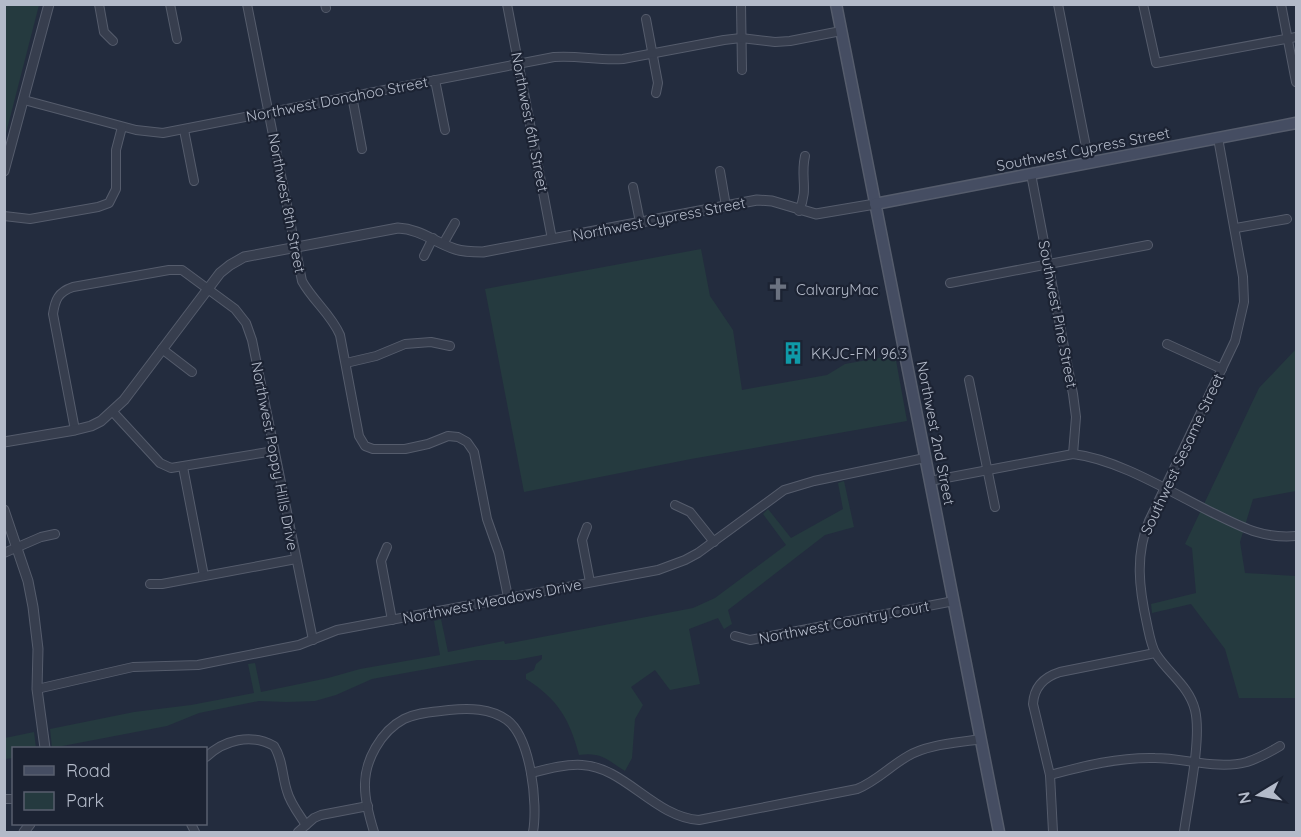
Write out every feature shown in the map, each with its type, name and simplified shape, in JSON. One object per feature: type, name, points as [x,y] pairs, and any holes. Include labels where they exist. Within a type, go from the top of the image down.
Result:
[{"type":"main road","name":"Northwest 2nd Street","points":[[836,4],[999,832]]},
{"type":"main road","name":"Southwest Cypress Street","points":[[874,204],[1296,123]]},
{"type":"street","points":[[4,171],[49,4]]},
{"type":"street","points":[[99,4],[104,32],[113,41]]},
{"type":"street","points":[[170,4],[177,39]]},
{"type":"street","name":"Northwest 8th Street","points":[[247,4],[302,281],[309,294],[334,320],[340,334],[359,436],[365,446],[373,449],[405,448],[428,444],[448,436],[458,437],[467,442],[474,452],[487,519],[499,553],[508,597]]},
{"type":"street","name":"Northwest 6th Street","points":[[507,4],[552,239]]},
{"type":"street","points":[[741,4],[742,70]]},
{"type":"street","points":[[1058,4],[1089,162]]},
{"type":"street","points":[[1143,4],[1156,63],[1292,38]]},
{"type":"street","points":[[1281,4],[1292,38],[1296,82]]},
{"type":"street","points":[[646,19],[658,83],[656,93]]},
{"type":"street","name":"Northwest Donahoo Street","points":[[24,100],[122,127],[163,133],[566,56],[607,60],[653,54],[724,40],[741,38],[775,42],[841,31]]},
{"type":"street","points":[[435,80],[445,130]]},
{"type":"street","points":[[352,96],[362,149]]},
{"type":"street","points":[[4,216],[30,219],[109,203],[116,189],[116,150],[122,127]]},
{"type":"street","points":[[184,130],[194,181]]},
{"type":"street","name":"Southwest Sesame Street","points":[[1184,832],[1197,740],[1195,710],[1182,684],[1155,653],[1144,611],[1139,582],[1139,562],[1144,533],[1222,369],[1237,334],[1244,302],[1236,228],[1218,138]]},
{"type":"street","points":[[800,211],[805,194],[802,170],[805,156]]},
{"type":"street","points":[[720,171],[726,206]]},
{"type":"street","name":"Southwest Pine Street","points":[[1031,174],[1073,394],[1076,417],[1073,454]]},
{"type":"street","points":[[633,188],[640,222]]},
{"type":"street","name":"Northwest Cypress Street","points":[[4,442],[91,426],[113,412],[208,288],[230,265],[244,257],[398,228],[411,229],[467,252],[483,252],[765,200],[810,214],[824,214],[874,204]]},
{"type":"street","points":[[1236,228],[1287,219]]},
{"type":"street","points":[[443,244],[455,223]]},
{"type":"street","points":[[424,256],[433,238]]},
{"type":"street","points":[[950,283],[1148,245]]},
{"type":"street","name":"Northwest Poppy Hills Drive","points":[[75,430],[53,314],[54,302],[60,293],[73,287],[169,270],[182,270],[235,309],[246,323],[252,340],[312,640]]},
{"type":"street","points":[[346,363],[376,356],[405,344],[431,342],[450,346]]},
{"type":"street","points":[[1167,344],[1222,369]]},
{"type":"street","points":[[162,349],[192,372]]},
{"type":"street","points":[[969,380],[995,507]]},
{"type":"street","points":[[113,412],[160,463],[171,468],[274,451]]},
{"type":"street","points":[[930,481],[1073,454],[1104,461],[1249,531],[1280,537],[1296,536]]},
{"type":"street","name":"Northwest Meadows Drive","points":[[37,689],[133,667],[198,665],[299,645],[338,630],[671,566],[714,542],[784,490],[814,481],[925,458]]},
{"type":"street","points":[[183,467],[204,576]]},
{"type":"street","points":[[675,504],[690,512],[714,542]]},
{"type":"street","points":[[4,510],[33,607],[38,649],[37,689],[45,747]]},
{"type":"street","points":[[587,527],[582,540],[590,582]]},
{"type":"street","points":[[4,553],[41,537],[55,534]]},
{"type":"street","points":[[387,547],[381,561],[392,620]]},
{"type":"street","points":[[150,584],[162,584],[296,559]]},
{"type":"street","name":"Northwest Country Court","points":[[735,636],[750,640],[954,601]]},
{"type":"street","points":[[1053,832],[1050,775],[1033,705],[1034,694],[1050,675],[1155,653]]},
{"type":"street","points":[[374,832],[365,787],[366,774],[376,747],[389,730],[404,719],[420,713],[475,708],[506,720],[518,732],[531,773],[534,814],[532,832]]},
{"type":"street","points":[[207,756],[221,746],[244,739],[265,740],[274,746],[283,768],[288,795],[306,825]]},
{"type":"street","points":[[531,773],[569,765],[595,767],[609,773],[663,808],[686,818],[699,819],[857,789],[874,781],[917,751],[981,739]]},
{"type":"street","points":[[1050,775],[1102,762],[1130,759],[1156,758],[1228,765],[1258,758],[1280,746]]},
{"type":"street","points":[[298,832],[321,815],[368,806]]},
{"type":"green space","points":[[4,5],[39,5],[5,137]]},
{"type":"green space","points":[[701,249],[710,296],[733,330],[742,390],[827,375],[845,364],[895,355],[907,421],[691,459],[524,492],[485,289]]},
{"type":"green space","points":[[1296,349],[1296,491],[1253,499],[1240,542],[1245,573],[1296,576],[1296,698],[1239,698],[1225,649],[1191,604],[1152,613],[1151,604],[1196,593],[1192,548],[1185,544],[1259,388]]},
{"type":"green space","points":[[844,481],[854,527],[825,535],[728,610],[732,624],[724,629],[718,618],[689,629],[700,684],[670,690],[655,670],[631,687],[643,705],[635,719],[632,758],[625,771],[599,756],[579,755],[561,711],[547,694],[526,679],[526,674],[534,670],[536,664],[542,659],[542,655],[516,660],[477,660],[372,679],[336,695],[315,701],[259,701],[199,713],[167,726],[52,747],[50,729],[134,712],[191,705],[254,693],[248,664],[255,663],[261,692],[360,669],[440,655],[434,621],[441,619],[448,652],[504,641],[505,644],[693,608],[715,598],[786,545],[763,514],[768,509],[791,538],[843,509],[838,483]]},
{"type":"green space","points":[[34,732],[36,747],[12,747],[12,758],[5,759],[5,738]]},
{"type":"place","name":"CalvaryMac","points":[[778,289]]},
{"type":"place","name":"KKJC-FM 96.3","points":[[793,353]]}]
